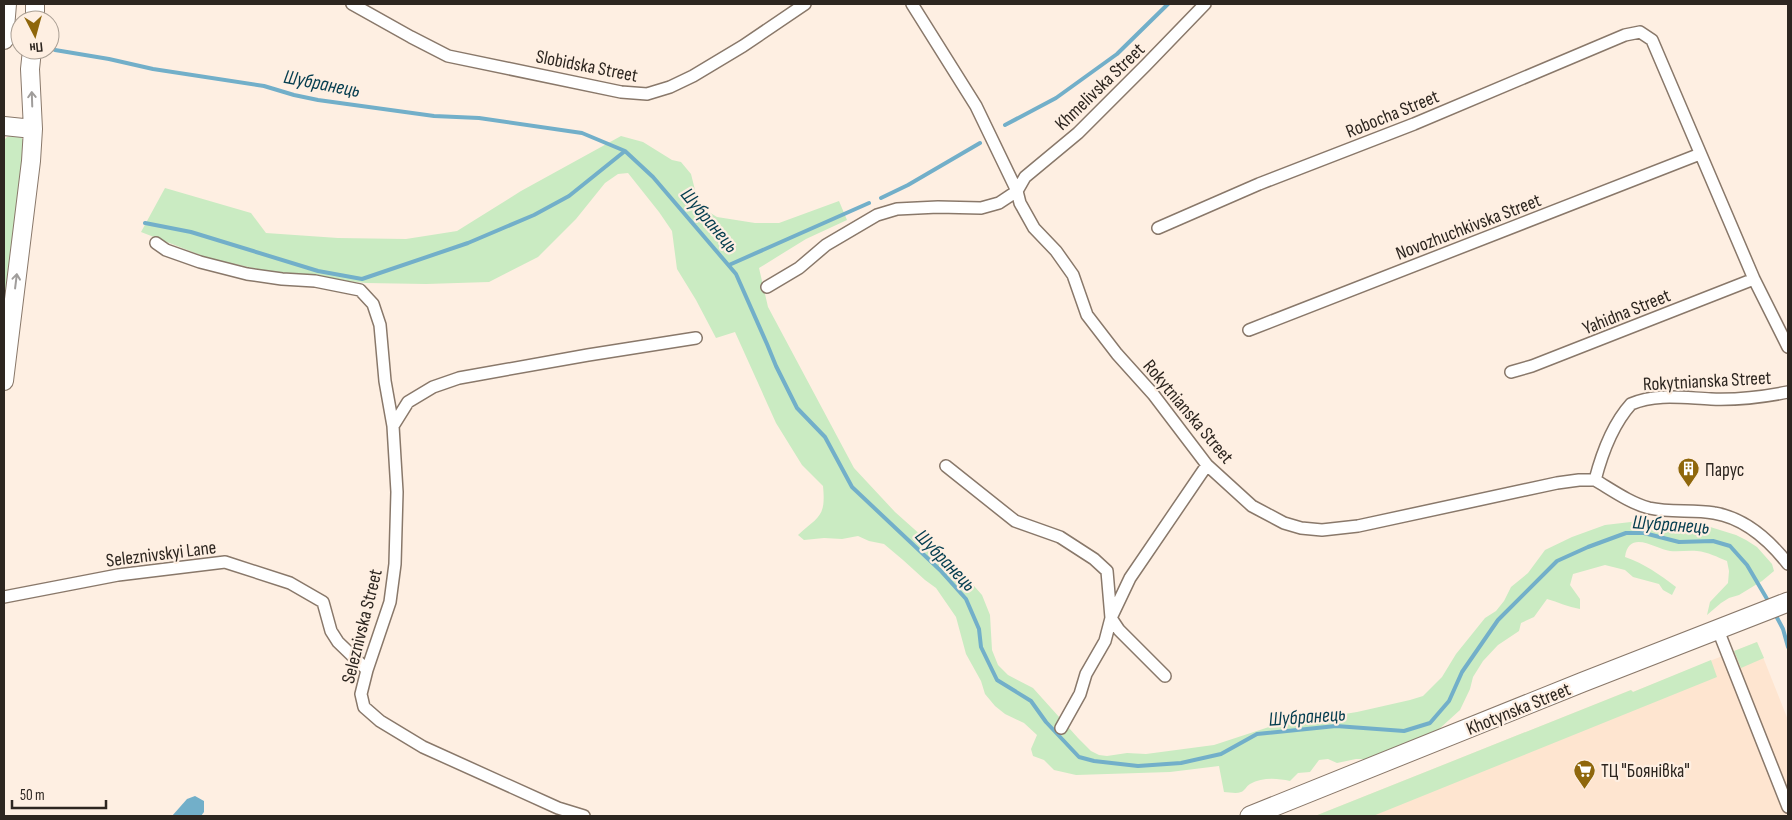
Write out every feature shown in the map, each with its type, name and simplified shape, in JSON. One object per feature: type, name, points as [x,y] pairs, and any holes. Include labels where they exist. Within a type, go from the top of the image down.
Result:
[{"type":"highway","name":"Khotynska Street","points":[[1250,816],[1788,602]]},
{"type":"main road","points":[[4,33],[6,4]]},
{"type":"main road","points":[[4,381],[33,129],[31,60]]},
{"type":"main road","points":[[4,126],[33,129]]},
{"type":"street","name":"Slobidska Street","points":[[352,4],[448,56],[622,92],[647,94],[670,87],[693,76],[743,46],[805,4]]},
{"type":"street","name":"Rokytnianska Street","points":[[912,4],[976,106],[1017,191],[1020,203],[1034,228],[1056,250],[1073,275],[1087,315],[1117,354],[1153,394],[1206,465],[1252,506],[1284,523],[1301,528],[1322,530],[1358,526],[1557,483],[1595,480],[1601,459],[1618,420],[1631,404],[1673,397],[1747,398],[1788,392]]},
{"type":"street","name":"Khmelivska Street","points":[[1017,191],[1025,177],[1078,133],[1204,4]]},
{"type":"street","name":"Robocha Street","points":[[1158,228],[1259,184],[1414,124],[1625,35],[1640,32],[1652,40],[1700,154]]},
{"type":"street","points":[[1700,154],[1754,279],[1788,347]]},
{"type":"street","name":"Novozhuchkivska Street","points":[[1249,330],[1700,154]]},
{"type":"street","points":[[767,287],[799,268],[826,245],[877,216],[897,209],[938,207],[981,208],[999,203],[1017,191]]},
{"type":"street","name":"Seleznivska Street","points":[[156,243],[166,250],[192,259],[247,274],[315,281],[360,290],[373,304],[380,325],[385,381],[393,426],[397,492],[395,564],[390,602],[361,694],[364,707],[380,721],[423,746],[558,808],[584,816]]},
{"type":"street","name":"Yahidna Street","points":[[1511,372],[1532,366],[1754,279]]},
{"type":"street","points":[[393,426],[408,402],[443,383],[460,378],[696,338]]},
{"type":"street","points":[[1060,728],[1080,694],[1086,674],[1105,641],[1111,618],[1130,578],[1206,465]]},
{"type":"street","points":[[946,466],[1015,522],[1060,537],[1107,571],[1111,618],[1119,630],[1165,676]]},
{"type":"street","points":[[1595,480],[1630,501],[1648,508],[1675,512],[1713,512],[1728,516],[1743,523],[1767,540],[1788,564]]},
{"type":"street","name":"Seleznivskyi Lane","points":[[4,597],[118,575],[225,562],[290,584],[323,602],[334,637],[367,670]]},
{"type":"street","points":[[1723,628],[1788,807]]},
{"type":"shaded area","points":[[1757,642],[1788,720],[1788,816],[1315,816],[1631,690],[1633,692]]},
{"type":"green space","points":[[14,135],[22,138],[25,146],[4,346],[4,140]]},
{"type":"green space","points":[[621,136],[643,142],[672,160],[681,162],[691,174],[699,206],[717,217],[755,223],[779,223],[839,201],[847,220],[806,239],[759,268],[768,307],[854,468],[895,512],[960,570],[982,595],[990,615],[992,650],[998,665],[1008,675],[1033,688],[1078,738],[1091,751],[1099,755],[1146,754],[1214,745],[1275,725],[1357,712],[1423,696],[1442,677],[1456,654],[1485,618],[1496,611],[1511,587],[1528,573],[1545,550],[1572,537],[1605,525],[1648,520],[1707,526],[1736,535],[1757,547],[1772,564],[1774,571],[1739,595],[1721,603],[1707,615],[1710,602],[1728,583],[1729,571],[1727,561],[1701,552],[1670,551],[1638,542],[1632,544],[1628,548],[1625,557],[1652,570],[1676,587],[1672,595],[1663,590],[1659,584],[1633,577],[1625,570],[1605,565],[1573,574],[1570,585],[1580,599],[1580,609],[1547,599],[1534,617],[1521,623],[1519,631],[1498,645],[1483,661],[1473,677],[1470,689],[1460,710],[1438,730],[1376,759],[1356,759],[1337,763],[1328,759],[1319,760],[1310,772],[1298,773],[1290,781],[1275,779],[1259,780],[1237,793],[1224,792],[1219,766],[1170,772],[1076,775],[1054,770],[1044,760],[1033,756],[1031,749],[1037,735],[1024,723],[1005,714],[985,694],[981,681],[966,654],[956,617],[936,588],[884,544],[869,541],[858,536],[842,539],[804,540],[798,535],[816,519],[822,510],[823,486],[802,465],[776,423],[735,332],[716,338],[677,269],[672,231],[628,173],[618,174],[605,183],[576,219],[538,257],[489,282],[366,283],[279,274],[208,258],[141,232],[165,188],[251,213],[266,233],[338,238],[406,239],[457,231],[521,191]]},
{"type":"green space","points":[[1757,642],[1764,658],[1741,668],[1734,651]]},
{"type":"green space","points":[[1711,660],[1717,677],[1373,816],[1315,816],[1631,690],[1633,692]]},
{"type":"water","points":[[195,796],[204,801],[204,812],[201,816],[172,816],[187,799]]},
{"type":"waterway","points":[[1005,125],[1056,98],[1117,54],[1168,4]]},
{"type":"waterway","name":"Шубранець","points":[[60,51],[153,69],[264,86],[318,100],[434,116],[479,118],[582,133],[625,151],[653,177],[736,274],[776,366],[797,408],[825,437],[852,487],[940,570],[966,599],[979,629],[981,647],[997,680],[1031,701],[1046,722],[1079,757],[1094,761],[1138,766],[1181,763],[1221,754],[1257,734],[1336,726],[1404,731],[1430,723],[1449,701],[1462,672],[1498,620],[1557,561],[1626,533],[1644,533],[1679,542],[1713,541],[1730,546],[1747,565],[1770,604]]},
{"type":"waterway","points":[[881,198],[908,185],[980,143]]},
{"type":"waterway","points":[[145,223],[191,232],[318,271],[362,279],[468,243],[534,215],[569,196],[625,151]]},
{"type":"waterway","points":[[729,265],[869,203]]},
{"type":"waterway","name":"Шубранець","points":[[1774,612],[1783,629],[1788,647]]},
{"type":"place","name":"Парус","points":[[1689,488]]},
{"type":"place","name":"ТЦ \"Боянівка\"","points":[[1585,789]]}]
